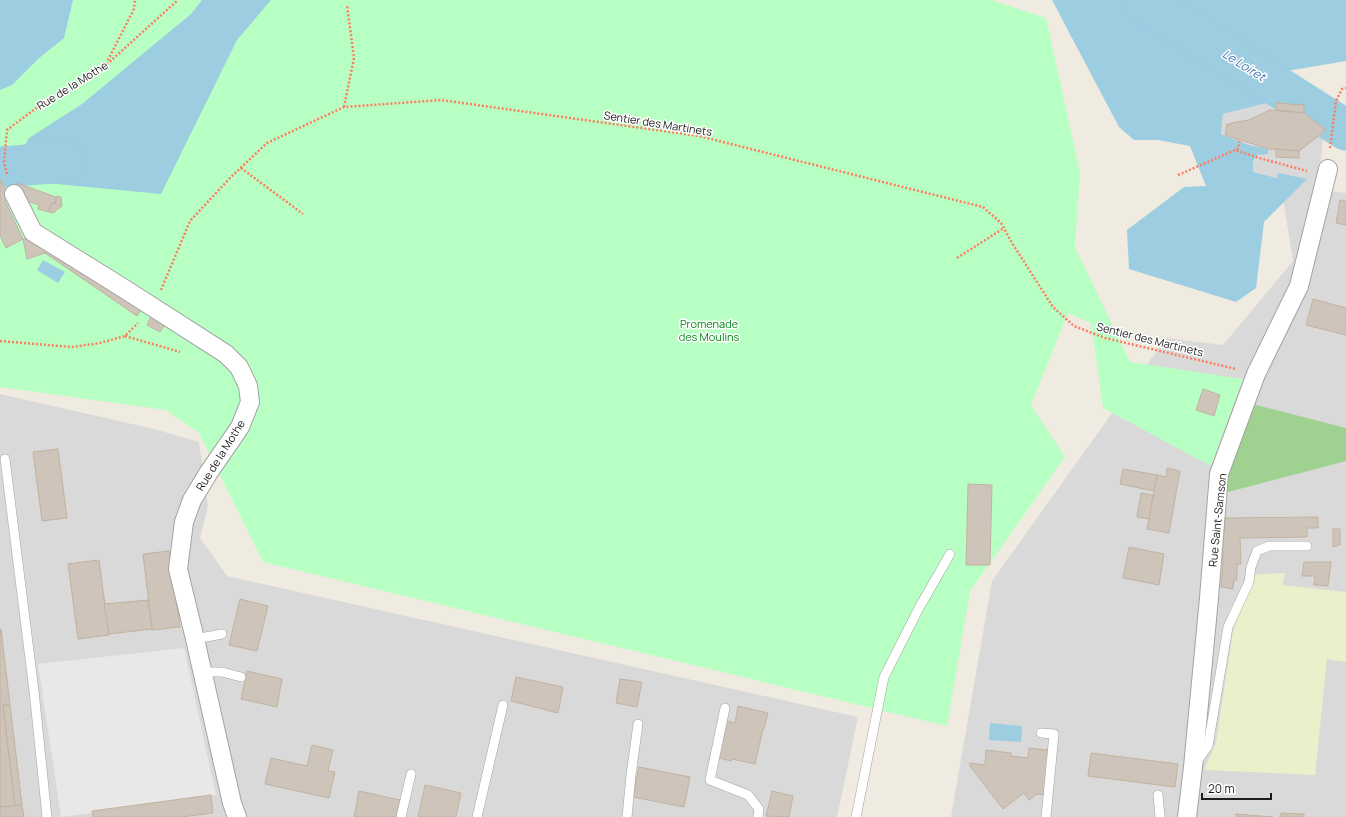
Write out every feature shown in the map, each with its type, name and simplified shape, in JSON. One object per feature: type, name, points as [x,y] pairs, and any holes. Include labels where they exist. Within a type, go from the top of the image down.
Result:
[{"type":"street","name":"Rue Saint-Samson","points":[[1187,817],[1210,598],[1219,474],[1256,374],[1299,286],[1327,172]]},
{"type":"street","name":"Rue de la Mothe","points":[[14,194],[32,232],[152,306],[226,354],[238,367],[248,386],[250,402],[240,427],[192,500],[184,522],[178,569],[203,672],[232,812]]},
{"type":"lane","points":[[5,459],[34,691],[47,817]]},
{"type":"lane","points":[[1193,768],[1208,746],[1228,627],[1248,582],[1251,567],[1257,551],[1269,546],[1307,546]]},
{"type":"lane","points":[[856,817],[884,677],[950,554]]},
{"type":"lane","points":[[195,639],[222,634]]},
{"type":"lane","points":[[203,672],[222,672],[241,677]]},
{"type":"lane","points":[[476,817],[503,705]]},
{"type":"lane","points":[[724,708],[710,780],[748,795],[759,809],[758,817]]},
{"type":"lane","points":[[627,817],[638,724]]},
{"type":"lane","points":[[1041,733],[1054,734],[1046,817]]},
{"type":"lane","points":[[401,817],[411,774]]},
{"type":"lane","points":[[1158,795],[1160,817]]},
{"type":"path","points":[[105,66],[134,9],[135,0]]},
{"type":"path","name":"Rue de la Mothe","points":[[4,162],[7,130],[39,106],[105,66],[178,0]]},
{"type":"path","points":[[344,107],[354,58],[347,5]]},
{"type":"path","points":[[1178,175],[1235,150],[1315,174],[1327,172],[1336,101],[1342,89],[1346,88]]},
{"type":"path","name":"Sentier des Martinets","points":[[152,306],[157,299],[190,221],[267,143],[344,107],[441,100],[699,136],[983,207],[1001,223],[1053,307],[1074,326],[1105,338],[1256,374]]},
{"type":"path","points":[[1237,150],[1240,141]]},
{"type":"path","points":[[241,168],[303,214]]},
{"type":"path","points":[[957,258],[1004,228]]},
{"type":"path","points":[[126,336],[139,322]]},
{"type":"path","points":[[0,341],[72,347],[100,343],[126,336],[180,352]]},
{"type":"shaded area","points":[[1298,102],[1325,120],[1318,189],[1346,193],[1346,817],[951,817],[992,581],[1166,338],[1223,345],[1293,261],[1279,173],[1278,178],[1253,172],[1253,161],[1257,155],[1268,149],[1249,145],[1221,134],[1223,114],[1267,103]]},
{"type":"shaded area","points":[[0,394],[154,429],[199,442],[208,506],[200,538],[227,576],[858,717],[837,817],[0,817]]},
{"type":"shaded area","points":[[184,648],[216,795],[61,817],[38,664]]},
{"type":"green space","name":"Promenade des Moulins","points":[[0,0],[991,0],[1046,18],[1080,173],[1075,247],[1130,362],[1243,379],[1211,466],[1103,408],[1091,323],[1068,313],[1031,405],[1065,457],[970,591],[947,726],[263,562],[199,433],[166,410],[0,387]]},
{"type":"green space","points":[[1253,404],[1346,428],[1346,461],[1224,493],[1228,467]]},
{"type":"green space","points":[[1285,573],[1282,585],[1346,592],[1346,662],[1327,659],[1315,775],[1204,770],[1216,743],[1233,631],[1250,575]]},
{"type":"water","points":[[0,0],[73,0],[64,38],[38,59],[12,85],[0,90]]},
{"type":"water","points":[[202,0],[271,0],[237,40],[161,194],[14,180],[8,161],[17,160],[29,138],[82,104],[191,14]]},
{"type":"water","points":[[1052,0],[1346,0],[1346,61],[1263,75],[1267,103],[1223,114],[1221,134],[1249,145],[1268,149],[1268,154],[1257,155],[1253,161],[1253,172],[1277,178],[1278,173],[1307,179],[1264,222],[1256,288],[1236,302],[1129,269],[1127,230],[1184,187],[1206,186],[1190,146],[1158,140],[1134,140],[1119,127]]},
{"type":"water","points":[[43,260],[65,272],[58,283],[37,270]]},
{"type":"water","points":[[990,723],[1022,726],[1021,742],[989,740]]},
{"type":"building","points":[[1276,103],[1304,105],[1304,113],[1276,110]]},
{"type":"building","points":[[1270,110],[1304,113],[1326,130],[1299,151],[1269,149],[1225,135],[1227,124],[1231,125],[1231,123],[1249,120]]},
{"type":"building","points":[[1276,149],[1299,151],[1299,158],[1276,157]]},
{"type":"building","points":[[0,179],[10,199],[5,201],[23,239],[6,248],[0,236]]},
{"type":"building","points":[[17,183],[56,197],[55,204],[52,203],[49,212],[38,209],[39,205],[22,199]]},
{"type":"building","points":[[57,196],[61,197],[62,206],[53,213],[49,212],[52,203],[55,204]]},
{"type":"building","points":[[1340,200],[1346,201],[1346,225],[1336,223]]},
{"type":"building","points":[[32,235],[49,246],[45,253],[27,259],[23,239]]},
{"type":"building","points":[[49,246],[142,309],[137,316],[45,253]]},
{"type":"building","points":[[1313,299],[1346,308],[1346,335],[1306,325]]},
{"type":"building","points":[[151,316],[165,324],[160,332],[147,325]]},
{"type":"building","points":[[1203,389],[1220,395],[1214,416],[1196,410]]},
{"type":"building","points":[[58,449],[67,518],[42,521],[33,452]]},
{"type":"building","points":[[1167,468],[1180,471],[1169,533],[1147,529],[1157,475],[1166,477]]},
{"type":"building","points":[[1123,469],[1157,475],[1154,491],[1120,484]]},
{"type":"building","points":[[968,484],[992,485],[990,565],[966,565]]},
{"type":"building","points":[[1141,493],[1153,495],[1149,519],[1137,517]]},
{"type":"building","points":[[1318,517],[1318,528],[1307,528],[1307,537],[1240,538],[1241,564],[1237,564],[1237,580],[1234,580],[1233,589],[1221,587],[1223,563],[1223,518]]},
{"type":"building","points":[[1333,529],[1340,529],[1340,545],[1333,547]]},
{"type":"building","points":[[1129,547],[1164,554],[1159,585],[1123,578]]},
{"type":"building","points":[[169,551],[180,627],[152,630],[143,554]]},
{"type":"building","points":[[99,560],[109,635],[78,639],[68,564]]},
{"type":"building","points":[[1304,562],[1331,562],[1328,586],[1314,585],[1315,576],[1302,576]]},
{"type":"building","points":[[240,599],[268,606],[257,651],[229,645]]},
{"type":"building","points":[[148,600],[152,629],[109,634],[104,604]]},
{"type":"building","points":[[0,629],[10,705],[3,705],[15,806],[0,807]]},
{"type":"building","points":[[247,671],[282,679],[277,707],[241,699]]},
{"type":"building","points":[[516,677],[563,687],[558,713],[511,701]]},
{"type":"building","points":[[620,679],[642,682],[637,707],[616,703]]},
{"type":"building","points":[[3,705],[10,705],[22,805],[15,806]]},
{"type":"building","points":[[738,706],[768,713],[755,764],[719,758],[727,721],[735,723]]},
{"type":"building","points":[[312,745],[333,750],[328,771],[335,772],[329,798],[265,784],[271,758],[307,766]]},
{"type":"building","points":[[1029,748],[1049,750],[1044,795],[1037,794],[1029,800],[1024,793],[1003,809],[970,766],[970,763],[985,765],[986,750],[1011,753],[1011,756],[1028,758]]},
{"type":"building","points":[[1091,753],[1178,764],[1175,787],[1088,776]]},
{"type":"building","points":[[639,767],[690,777],[684,807],[633,797]]},
{"type":"building","points":[[425,785],[461,793],[456,817],[418,817]]},
{"type":"building","points":[[359,791],[400,800],[397,817],[354,817]]},
{"type":"building","points":[[772,791],[793,796],[789,817],[766,816]]},
{"type":"building","points":[[211,795],[213,813],[182,817],[93,817],[92,811]]},
{"type":"building","points":[[22,805],[24,817],[0,817],[0,807]]},
{"type":"building","points":[[1281,813],[1304,814],[1304,817],[1280,817]]},
{"type":"building","points":[[1236,814],[1273,817],[1236,817]]},
{"type":"waterway","name":"Le Loiret","points":[[1141,0],[1346,130]]},
{"type":"waterway","points":[[0,167],[65,162]]}]
